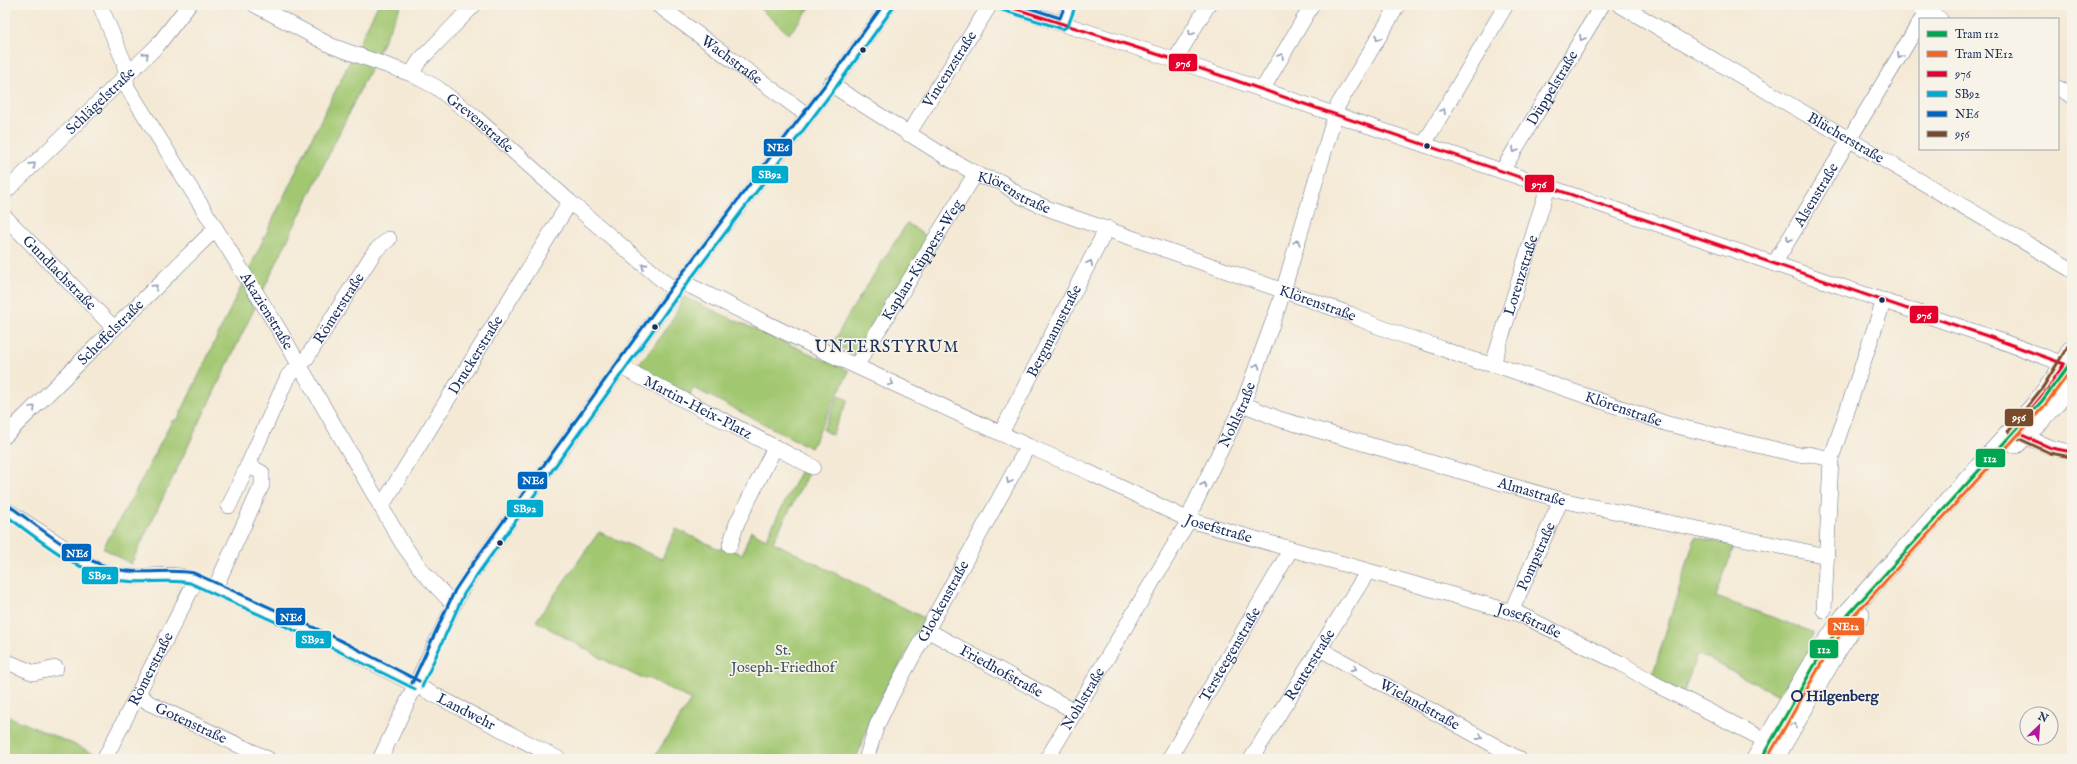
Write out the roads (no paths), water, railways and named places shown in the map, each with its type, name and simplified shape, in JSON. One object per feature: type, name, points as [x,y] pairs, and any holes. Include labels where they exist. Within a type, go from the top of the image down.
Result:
[{"type":"main road","points":[[1773,759],[1836,652],[1861,613],[2005,453],[2047,390],[2069,361]]},
{"type":"main road","points":[[1756,759],[1818,654],[1844,617],[2019,434],[2072,384]]},
{"type":"street","name":"Akazienstraße","points":[[100,5],[124,62],[127,87],[255,291],[410,555],[423,572],[454,606]]},
{"type":"street","name":"Schlägelstraße","points":[[5,192],[160,42],[190,5]]},
{"type":"street","name":"Grevenstraße","points":[[255,5],[332,46],[426,80],[461,105],[570,202],[678,286]]},
{"type":"street","points":[[411,74],[420,60],[474,5]]},
{"type":"street","name":"Wachstraße","points":[[658,5],[807,115]]},
{"type":"street","points":[[380,759],[417,685],[460,592],[473,572],[678,286],[889,5]]},
{"type":"street","name":"Vincenzstraße","points":[[908,134],[990,5]]},
{"type":"street","points":[[1004,5],[1175,60],[1774,264],[2069,361]]},
{"type":"street","points":[[1064,24],[1070,5]]},
{"type":"street","points":[[1175,60],[1208,5]]},
{"type":"street","points":[[1262,90],[1312,5]]},
{"type":"street","name":"Nohlstraße","points":[[1047,759],[1189,520],[1193,508],[1243,404],[1282,292],[1338,105],[1398,5]]},
{"type":"street","points":[[1424,144],[1506,5]]},
{"type":"street","name":"Düppelstraße","points":[[1502,171],[1602,5]]},
{"type":"street","name":"Blücherstraße","points":[[1620,5],[2072,270]]},
{"type":"street","points":[[1923,12],[1938,18]]},
{"type":"street","name":"Alsenstraße","points":[[1774,264],[1849,140],[1919,19]]},
{"type":"street","name":"Klörenstraße","points":[[830,84],[908,134],[976,173],[1001,182],[1020,196],[1035,203],[1282,292],[1350,314],[1363,321],[1473,360],[1493,364],[1672,426],[1799,455],[1809,454],[1830,459]]},
{"type":"street","points":[[2059,89],[2072,96]]},
{"type":"street","name":"Kaplan-Küppers-Weg","points":[[856,366],[976,173]]},
{"type":"street","name":"Lorenzstraße","points":[[1493,364],[1548,187]]},
{"type":"street","name":"Druckerstraße","points":[[381,507],[570,202]]},
{"type":"street","name":"Gundlachstraße","points":[[5,217],[114,328]]},
{"type":"street","name":"Bergmannstraße","points":[[1001,433],[1107,228]]},
{"type":"street","name":"Scheffelstraße","points":[[5,436],[215,229]]},
{"type":"street","name":"Römerstraße","points":[[229,506],[288,376],[306,359],[375,252],[389,239]]},
{"type":"street","name":"Josefstraße","points":[[678,286],[856,366],[1028,446],[1089,472],[1189,520],[1510,612],[1536,621],[1767,741]]},
{"type":"street","points":[[1824,610],[1830,459],[1884,300]]},
{"type":"street","name":"Martin-Heix-Platz","points":[[621,367],[813,467]]},
{"type":"street","name":"Almastraße","points":[[1243,404],[1279,419],[1561,500],[1827,556]]},
{"type":"street","points":[[2019,434],[2051,448],[2072,452]]},
{"type":"street","name":"Glockenstraße","points":[[866,759],[881,716],[1028,446]]},
{"type":"street","points":[[730,545],[737,523],[775,447]]},
{"type":"street","points":[[215,588],[262,485],[262,473],[248,465]]},
{"type":"street","name":"Pompstraße","points":[[1510,612],[1561,500]]},
{"type":"street","name":"Landwehr","points":[[5,509],[83,560],[109,573],[127,576],[178,576],[196,580],[324,638],[559,759]]},
{"type":"street","name":"Tersteegenstraße","points":[[1169,759],[1291,549]]},
{"type":"street","name":"Reuterstraße","points":[[1251,759],[1368,571]]},
{"type":"street","name":"Römerstraße","points":[[104,758],[110,750],[132,702],[139,694],[196,580]]},
{"type":"street","name":"Friedhofstraße","points":[[927,630],[1076,712]]},
{"type":"street","name":"Wielandstraße","points":[[1320,649],[1519,759]]},
{"type":"street","points":[[5,661],[34,673],[56,668]]},
{"type":"street","name":"Gotenstraße","points":[[139,694],[149,703],[268,759]]},
{"type":"street","points":[[1767,741],[1773,759]]},
{"type":"tram line","name":"112","points":[[1761,759],[1822,652],[1848,615],[2042,401],[2072,361]]},
{"type":"tram line","name":"NE12","points":[[1767,759],[1826,655],[1852,618],[2046,404],[2072,369]]},
{"type":"place","name":"Hilgenberg","points":[[1797,696]]},
{"type":"district","name":"UNTERSTYRUM","points":[[887,346]]},
{"type":"park label","name":"St. Joseph-Friedhof","points":[[783,658]]}]
